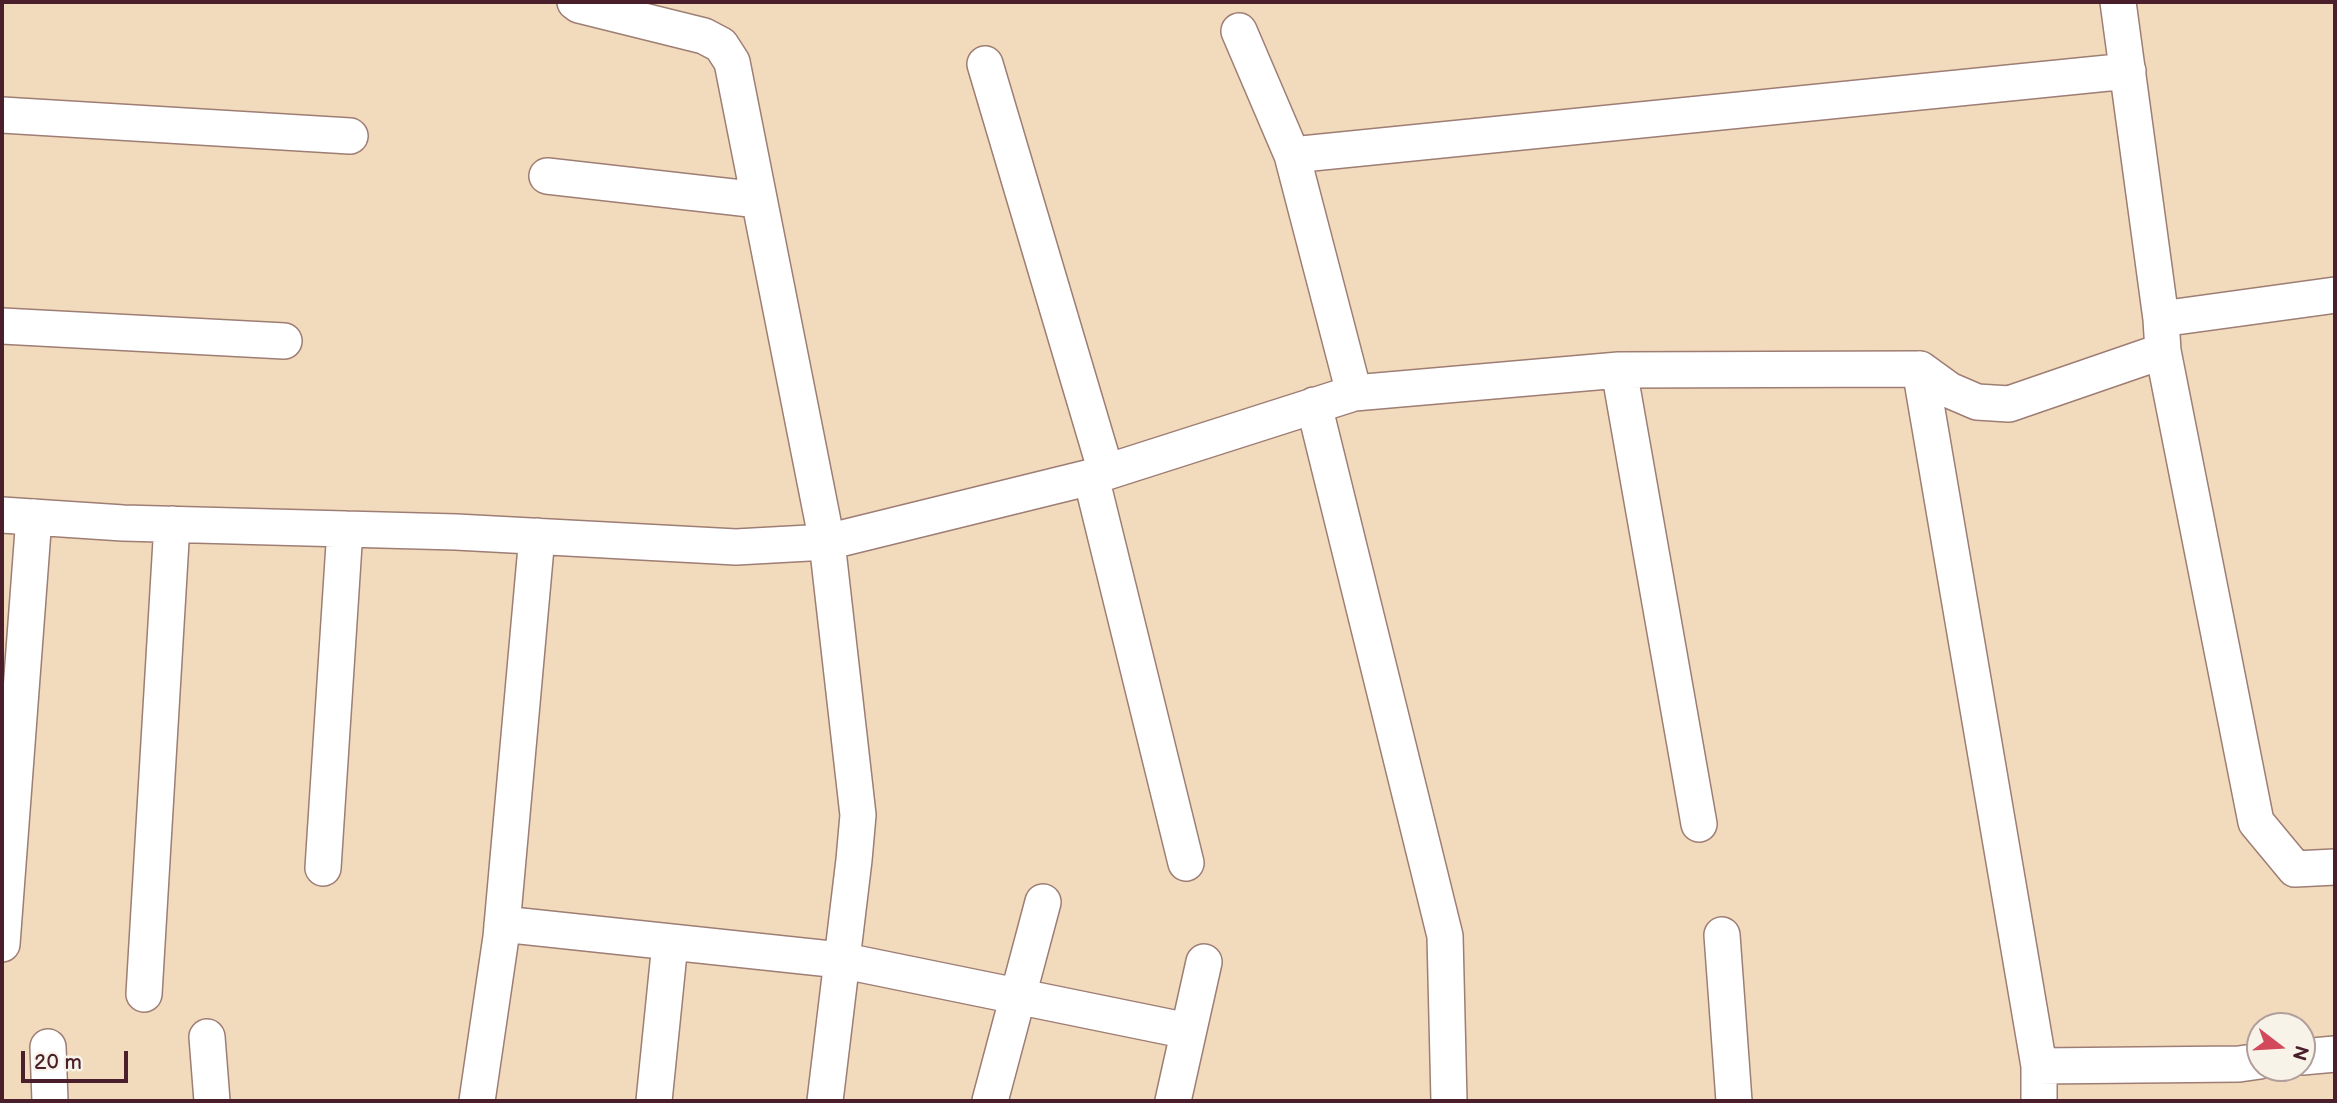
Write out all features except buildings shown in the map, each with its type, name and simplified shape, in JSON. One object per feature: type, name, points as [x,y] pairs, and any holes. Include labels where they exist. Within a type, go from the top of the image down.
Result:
[{"type":"street","points":[[575,2],[704,36],[722,45],[732,62],[827,542],[858,815],[825,1101]]},
{"type":"street","points":[[2118,2],[2162,335],[2256,822],[2295,869],[2335,867]]},
{"type":"street","points":[[1239,31],[1292,155],[1354,393]]},
{"type":"street","points":[[985,64],[1098,475],[1186,863]]},
{"type":"street","points":[[1292,155],[2128,71]]},
{"type":"street","points":[[2,115],[350,136]]},
{"type":"street","points":[[547,176],[759,200]]},
{"type":"street","points":[[2,944],[18,516],[537,536],[736,547],[827,542],[1098,475],[1354,393],[1619,370],[1920,369],[1949,390],[1977,402],[2009,404],[2162,335],[2335,295]]},
{"type":"street","points":[[2,326],[284,341]]},
{"type":"street","points":[[1920,369],[2039,1066],[2039,1101]]},
{"type":"street","points":[[1619,370],[1699,824]]},
{"type":"street","points":[[1314,405],[1445,936],[1449,1101]]},
{"type":"street","points":[[144,994],[172,524]]},
{"type":"street","points":[[323,868],[345,529]]},
{"type":"street","points":[[477,1101],[502,924],[537,536]]},
{"type":"street","points":[[990,1101],[1043,902]]},
{"type":"street","points":[[502,924],[841,960],[1188,1031]]},
{"type":"street","points":[[1722,935],[1734,1101]]},
{"type":"street","points":[[654,1101],[670,943]]},
{"type":"street","points":[[1173,1101],[1204,962]]},
{"type":"street","points":[[207,1037],[212,1101]]},
{"type":"street","points":[[48,1046],[50,1101]]},
{"type":"street","points":[[2316,1056],[2335,1054]]},
{"type":"street","points":[[2039,1066],[2246,1063]]}]
